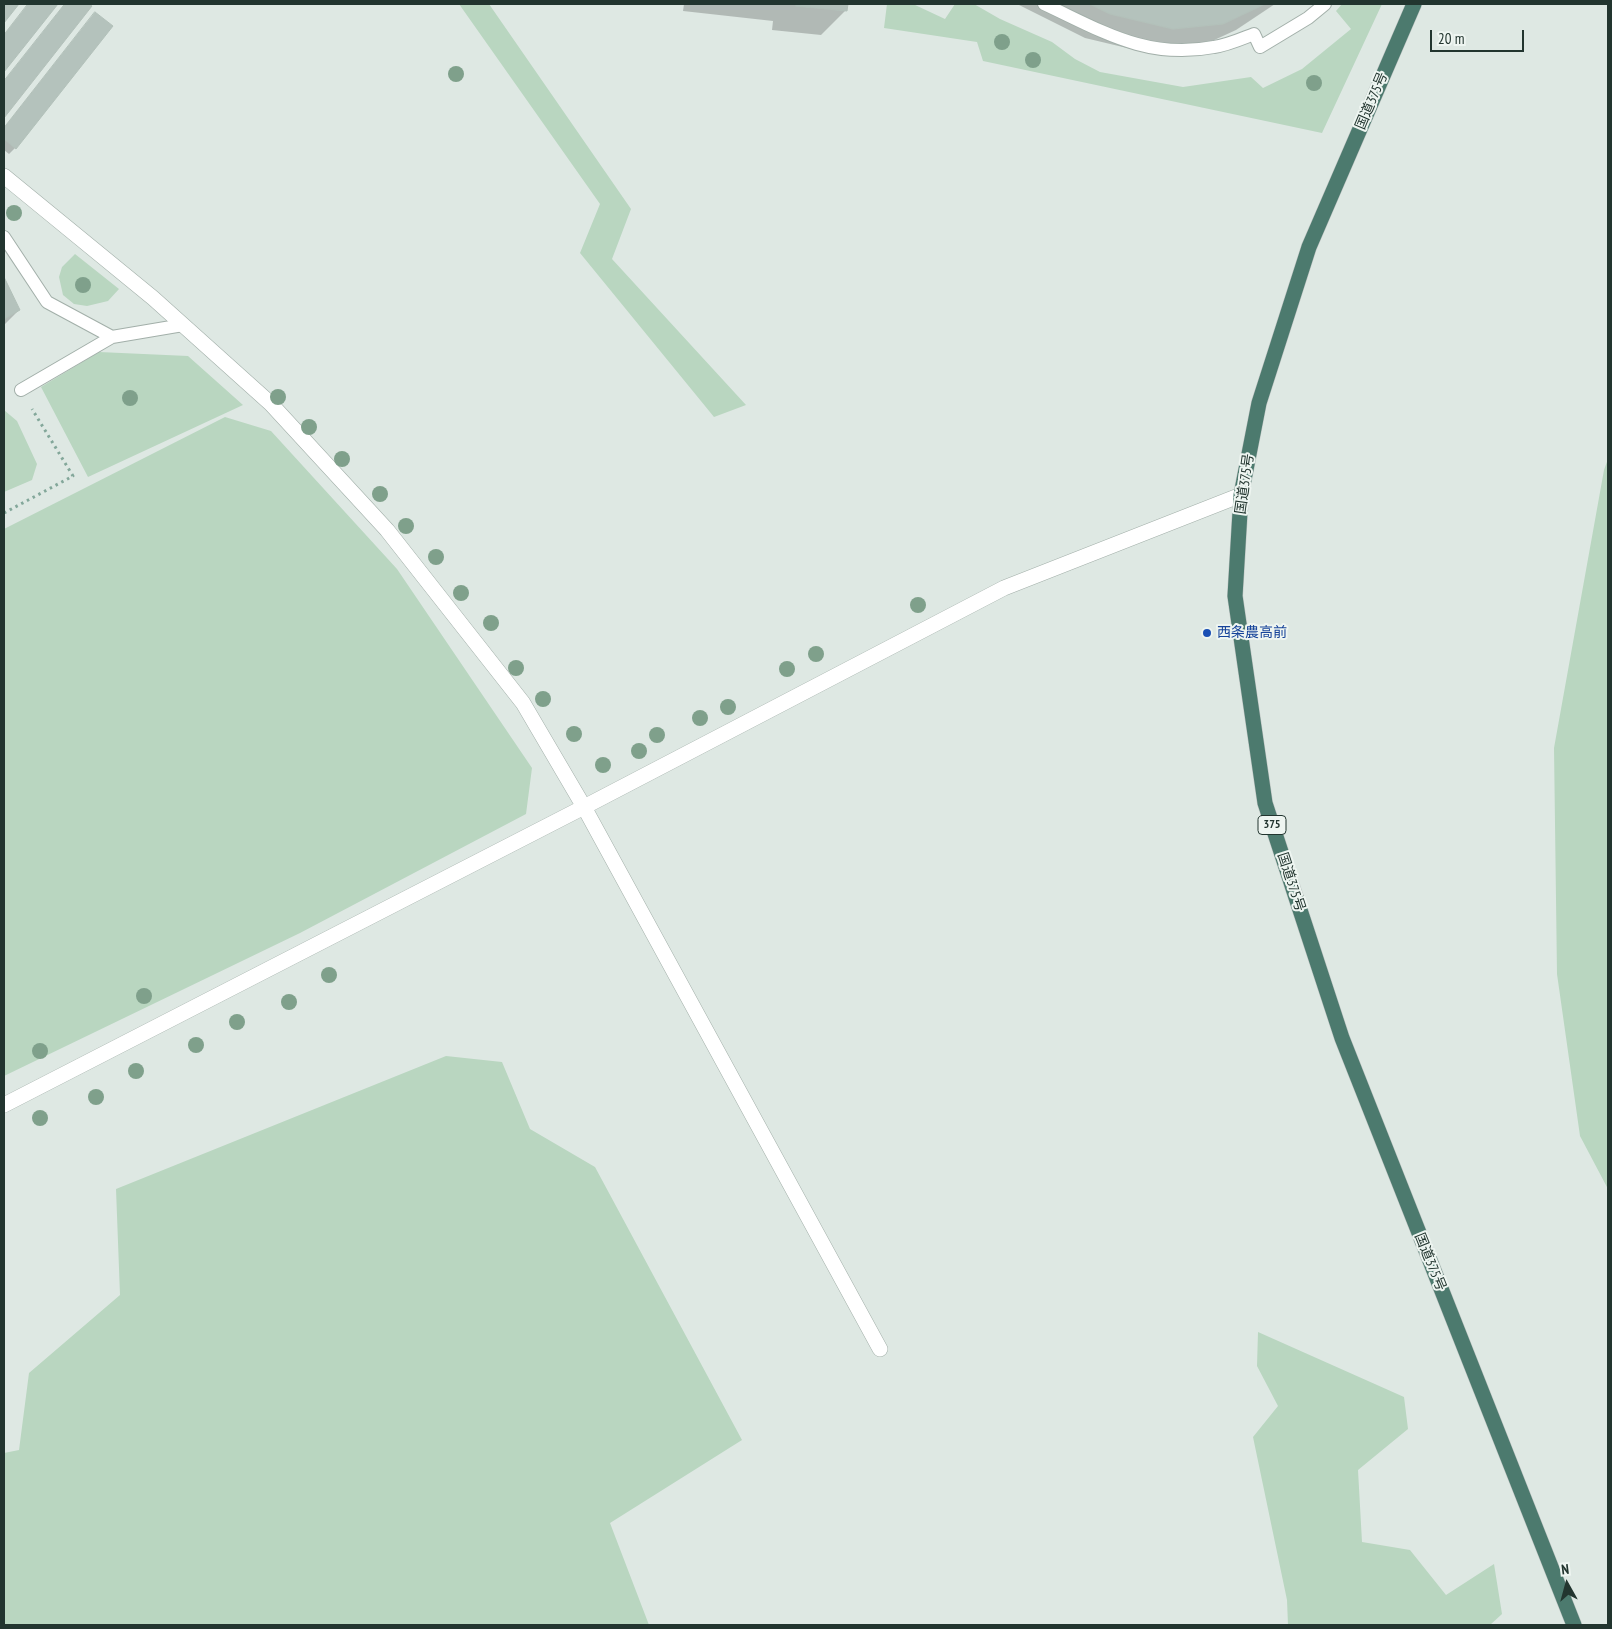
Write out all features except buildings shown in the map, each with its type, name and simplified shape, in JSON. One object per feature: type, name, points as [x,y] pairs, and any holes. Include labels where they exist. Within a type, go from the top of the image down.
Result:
[{"type":"highway","name":"国道375号","points":[[1414,4],[1309,247],[1259,403],[1241,495],[1235,596],[1265,803],[1342,1038],[1574,1625]]},
{"type":"street","points":[[4,176],[153,298],[271,404],[387,530],[523,704],[584,807],[880,1349]]},
{"type":"street","points":[[4,1105],[584,807],[1004,588],[1241,495]]},
{"type":"lane","points":[[1044,4],[1120,40],[1152,49],[1184,51],[1215,47],[1254,34],[1260,47],[1308,18],[1325,4]]},
{"type":"lane","points":[[4,237],[47,302],[112,337]]},
{"type":"lane","points":[[21,390],[112,337],[183,325]]},
{"type":"path","points":[[4,512],[73,476],[21,390]]},
{"type":"green space","points":[[459,4],[489,4],[631,209],[612,259],[746,405],[714,417],[580,253],[600,204]]},
{"type":"green space","points":[[887,4],[913,4],[945,19],[955,4],[974,4],[1000,19],[1052,42],[1075,59],[1100,72],[1183,87],[1251,77],[1263,88],[1302,69],[1351,29],[1336,11],[1342,4],[1382,4],[1322,133],[983,61],[977,42],[884,28]]},
{"type":"green space","points":[[75,254],[119,289],[108,301],[87,306],[74,304],[63,295],[59,277],[62,267]]},
{"type":"green space","points":[[99,352],[188,356],[243,405],[88,477],[41,387]]},
{"type":"green space","points":[[4,410],[17,421],[37,464],[32,480],[4,492]]},
{"type":"green space","points":[[225,417],[271,431],[397,569],[532,768],[526,814],[300,933],[4,1076],[4,529]]},
{"type":"green space","points":[[1608,459],[1608,1189],[1580,1136],[1557,974],[1554,748],[1604,470]]},
{"type":"green space","points":[[446,1056],[502,1062],[530,1129],[595,1167],[742,1440],[610,1523],[649,1625],[4,1625],[4,1453],[19,1450],[29,1373],[120,1295],[116,1189]]},
{"type":"green space","points":[[1258,1332],[1404,1397],[1408,1429],[1358,1470],[1362,1542],[1410,1550],[1446,1595],[1494,1564],[1502,1614],[1490,1625],[1288,1625],[1287,1600],[1253,1437],[1278,1406],[1257,1366]]},
{"type":"place","name":"西条農高前","points":[[1207,633]]}]
